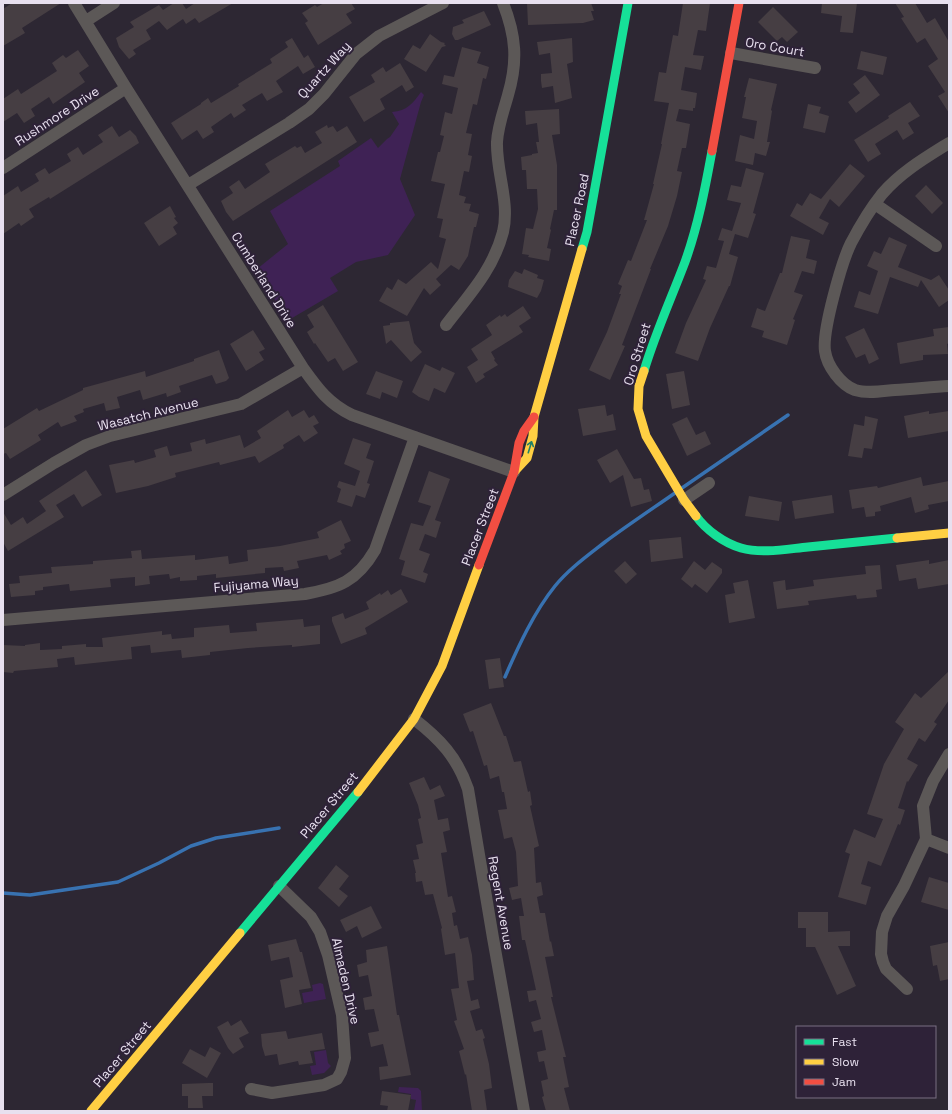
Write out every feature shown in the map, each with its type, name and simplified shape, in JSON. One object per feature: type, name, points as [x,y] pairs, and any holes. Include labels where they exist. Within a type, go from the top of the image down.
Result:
[{"type":"main road","name":"Placer Road","points":[[514,472],[527,458],[533,436],[534,418],[587,232],[628,3]]},
{"type":"main road","name":"Oro Street","points":[[739,3],[731,53],[701,209],[685,261],[644,367],[638,390],[640,417],[646,436],[684,500],[698,519],[713,533],[731,544],[742,548],[759,550],[786,549],[949,533]]},
{"type":"main road","name":"Placer Street","points":[[92,1111],[361,788],[414,719],[442,666],[514,472]]},
{"type":"street","name":"Cumberland Drive","points":[[74,3],[303,368],[325,397],[343,411],[352,415],[514,472]]},
{"type":"street","points":[[86,21],[114,3]]},
{"type":"street","name":"Quartz Way","points":[[188,185],[289,123],[309,108],[324,94],[352,58],[369,42],[443,3]]},
{"type":"street","points":[[446,325],[484,277],[496,253],[504,226],[504,200],[498,164],[497,140],[515,65],[512,30],[503,3]]},
{"type":"street","name":"Oro Court","points":[[731,53],[815,68]]},
{"type":"street","name":"Rushmore Drive","points":[[3,168],[126,88]]},
{"type":"street","points":[[949,143],[910,167],[891,185],[875,204],[851,243],[843,264],[825,333],[824,349],[837,376],[842,382],[855,390],[870,392],[949,386]]},
{"type":"street","points":[[875,204],[936,246]]},
{"type":"street","name":"Wasatch Avenue","points":[[3,495],[86,445],[110,436],[241,404],[303,368]]},
{"type":"street","name":"Fujiyama Way","points":[[3,620],[306,594],[337,587],[351,579],[370,558],[375,550],[415,437]]},
{"type":"street","points":[[684,500],[709,483]]},
{"type":"street","name":"Regent Avenue","points":[[414,719],[444,746],[460,769],[468,789],[524,1111]]},
{"type":"street","points":[[907,989],[886,969],[883,962],[881,945],[882,932],[887,916],[904,886],[926,839],[923,806],[933,781],[949,754]]},
{"type":"street","points":[[926,839],[949,848]]},
{"type":"street","name":"Almaden Drive","points":[[251,1089],[272,1093],[324,1086],[337,1079],[342,1072],[345,1058],[342,1015],[328,956],[320,932],[311,917],[279,886]]},
{"type":"shaded area","points":[[421,92],[424,95],[400,179],[415,215],[388,255],[356,262],[330,278],[338,291],[287,321],[257,269],[288,244],[270,211],[340,166],[338,161],[371,138],[378,148],[390,137],[399,124],[392,112],[402,110],[409,106]]},
{"type":"shaded area","points":[[320,983],[323,984],[326,999],[304,1003],[302,993],[313,991],[312,985]]},
{"type":"shaded area","points":[[326,1050],[328,1063],[331,1066],[324,1073],[312,1075],[310,1066],[316,1065],[314,1052]]},
{"type":"shaded area","points":[[399,1087],[418,1088],[421,1091],[422,1111],[414,1111],[416,1100],[411,1099],[411,1094],[398,1092]]},
{"type":"building","points":[[12,3],[61,3],[22,28],[25,33],[3,46],[3,9]]},
{"type":"building","points":[[174,3],[182,3],[186,9],[195,3],[233,3],[199,23],[195,18],[186,24],[183,19],[167,30],[159,21],[146,30],[151,39],[133,50],[136,54],[129,59],[119,47],[116,38],[134,27],[130,22],[159,5],[163,10]]},
{"type":"building","points":[[324,3],[351,3],[355,9],[346,14],[352,23],[318,45],[305,23],[308,21],[302,13],[315,5],[317,7]]},
{"type":"building","points":[[527,3],[591,3],[594,11],[591,11],[594,20],[583,23],[528,25]]},
{"type":"building","points":[[683,3],[710,3],[706,31],[698,30],[693,55],[704,56],[701,70],[685,67],[681,90],[697,93],[695,108],[693,108],[693,111],[679,109],[676,121],[690,124],[686,148],[682,148],[677,171],[682,172],[677,196],[668,226],[650,269],[622,345],[625,346],[610,380],[589,370],[607,332],[621,294],[619,294],[622,286],[618,284],[628,260],[631,261],[647,220],[644,220],[654,184],[669,103],[654,101],[659,72],[666,73],[673,35],[678,36]]},
{"type":"building","points":[[822,3],[857,3],[853,33],[840,32],[842,16],[821,13]]},
{"type":"building","points":[[895,3],[915,3],[927,23],[935,18],[949,42],[949,113],[938,96],[945,92],[928,66],[938,59],[925,38],[917,43],[901,18],[904,17]]},
{"type":"building","points":[[773,7],[798,32],[787,42],[782,37],[777,41],[758,22]]},
{"type":"building","points":[[484,11],[491,25],[455,40],[452,34],[453,27],[464,23],[462,20]]},
{"type":"building","points":[[430,34],[441,42],[445,43],[444,44],[446,46],[442,47],[426,72],[404,59],[413,45],[420,49]]},
{"type":"building","points":[[292,38],[304,58],[308,55],[315,67],[303,74],[298,66],[276,81],[283,92],[267,101],[262,93],[242,105],[246,110],[234,118],[231,113],[211,127],[214,132],[203,139],[197,130],[182,140],[171,123],[208,98],[211,103],[272,63],[270,59],[288,47],[285,42]]},
{"type":"building","points":[[572,38],[573,62],[567,64],[572,98],[555,103],[553,86],[542,88],[541,81],[541,74],[552,73],[550,53],[539,55],[537,42]]},
{"type":"building","points":[[462,47],[481,52],[477,63],[489,67],[486,79],[483,78],[477,105],[473,104],[466,133],[472,134],[468,155],[472,156],[469,172],[464,171],[459,195],[466,197],[464,203],[471,204],[469,211],[479,214],[476,227],[474,227],[468,256],[459,270],[451,265],[436,279],[441,285],[430,295],[424,288],[407,316],[379,301],[387,287],[392,290],[398,279],[406,284],[431,262],[438,269],[446,239],[439,237],[443,219],[437,218],[445,184],[431,181],[438,152],[440,152],[444,136],[440,135],[445,112],[452,114],[458,88],[442,84],[444,75],[454,77]]},
{"type":"building","points":[[78,50],[89,66],[79,73],[85,82],[53,104],[49,97],[31,109],[35,116],[24,123],[17,113],[3,122],[3,99],[18,89],[21,94],[57,71],[52,63],[63,55],[66,58]]},
{"type":"building","points":[[861,51],[887,57],[883,75],[857,69]]},
{"type":"building","points":[[400,63],[414,87],[406,92],[402,85],[380,99],[385,109],[364,122],[349,97],[375,82],[371,75],[383,67],[386,72]]},
{"type":"building","points":[[865,75],[880,95],[856,113],[848,102],[860,93],[853,84]]},
{"type":"building","points":[[749,78],[777,84],[771,110],[767,142],[770,142],[766,156],[755,153],[753,165],[735,161],[740,135],[754,139],[757,121],[742,118],[746,97],[744,97]]},
{"type":"building","points":[[910,102],[920,116],[908,123],[914,133],[903,140],[897,130],[875,144],[881,154],[868,162],[854,140],[889,118],[888,116]]},
{"type":"building","points":[[808,104],[821,107],[819,113],[829,116],[825,133],[803,128]]},
{"type":"building","points":[[559,109],[560,134],[552,135],[557,165],[557,210],[554,210],[547,248],[551,249],[549,261],[528,257],[529,255],[522,254],[526,228],[533,229],[538,209],[537,189],[527,189],[526,170],[522,170],[521,157],[538,153],[536,142],[539,142],[537,123],[526,125],[525,111]]},
{"type":"building","points":[[327,125],[328,128],[333,126],[337,132],[347,126],[357,142],[233,221],[226,212],[221,201],[233,193],[229,187],[239,180],[245,189],[270,172],[265,164],[295,146],[297,148],[301,146],[305,153],[322,143],[315,132]]},
{"type":"building","points":[[112,126],[119,137],[130,130],[136,136],[139,143],[50,199],[49,197],[29,209],[34,217],[21,226],[19,223],[3,234],[3,196],[18,186],[21,192],[39,181],[35,174],[45,168],[49,174],[71,161],[67,154],[78,147],[83,155],[103,142],[98,135]]},
{"type":"building","points":[[850,164],[865,176],[839,207],[830,199],[819,218],[829,223],[823,235],[790,216],[797,203],[802,206],[810,193],[821,199]]},
{"type":"building","points":[[746,168],[764,173],[753,213],[756,214],[748,238],[735,234],[729,254],[738,257],[730,286],[710,328],[698,361],[675,353],[686,323],[706,280],[703,279],[707,266],[716,268],[724,241],[718,240],[722,228],[732,231],[741,203],[727,200],[731,185],[741,187]]},
{"type":"building","points":[[926,185],[943,203],[932,214],[915,196]]},
{"type":"building","points":[[170,206],[176,217],[174,218],[178,223],[173,227],[177,234],[159,246],[144,223]]},
{"type":"building","points":[[791,236],[810,240],[806,258],[817,261],[814,274],[802,271],[794,292],[803,295],[793,319],[795,320],[787,345],[762,337],[764,331],[751,327],[757,308],[765,311],[780,273],[782,273]]},
{"type":"building","points":[[889,237],[907,245],[898,267],[931,280],[939,275],[949,290],[949,300],[939,307],[921,280],[918,287],[890,277],[878,314],[854,307],[859,291],[870,295],[878,271],[867,266],[874,251],[881,254]]},
{"type":"building","points":[[524,269],[538,275],[537,278],[544,280],[537,298],[508,287],[509,280],[515,271],[522,274]]},
{"type":"building","points":[[323,305],[358,362],[343,371],[335,358],[328,362],[307,332],[314,327],[307,315]]},
{"type":"building","points":[[523,306],[531,318],[519,326],[523,332],[491,352],[498,365],[483,374],[485,377],[476,383],[467,367],[478,360],[471,349],[492,335],[486,325],[500,315],[501,317],[505,314],[507,317]]},
{"type":"building","points":[[409,321],[414,343],[422,352],[411,362],[391,340],[386,344],[383,326],[390,325],[390,323]]},
{"type":"building","points":[[949,327],[949,343],[947,344],[948,354],[923,355],[923,360],[900,364],[897,343],[934,336],[933,329]]},
{"type":"building","points":[[864,328],[879,359],[869,364],[865,354],[856,358],[845,337]]},
{"type":"building","points":[[253,330],[265,349],[259,352],[264,360],[246,371],[230,344]]},
{"type":"building","points":[[219,350],[229,378],[226,381],[216,384],[212,375],[179,386],[181,392],[167,397],[166,393],[143,400],[140,390],[117,397],[120,408],[106,411],[104,403],[83,409],[84,412],[74,416],[77,421],[61,427],[58,422],[38,435],[41,440],[10,459],[6,453],[3,454],[3,429],[37,408],[39,411],[83,390],[83,388],[145,371],[146,377],[194,361],[194,359]]},
{"type":"building","points":[[425,364],[440,371],[442,367],[455,373],[445,393],[434,388],[429,401],[412,392]]},
{"type":"building","points":[[376,371],[403,381],[397,398],[382,392],[380,399],[366,394]]},
{"type":"building","points":[[684,371],[690,405],[672,409],[666,374]]},
{"type":"building","points":[[605,405],[607,416],[613,414],[616,430],[583,436],[578,409]]},
{"type":"building","points":[[288,410],[292,417],[304,410],[309,418],[314,415],[319,423],[313,426],[318,433],[304,442],[299,435],[283,445],[284,448],[259,463],[255,456],[220,465],[219,462],[175,473],[176,477],[148,486],[116,493],[109,465],[134,460],[135,463],[156,457],[154,450],[167,446],[170,456],[192,451],[190,443],[205,439],[206,444],[240,435],[244,448],[261,438],[257,431]]},
{"type":"building","points":[[929,411],[929,414],[949,411],[949,431],[908,438],[904,416]]},
{"type":"building","points":[[865,416],[878,419],[872,449],[864,448],[862,458],[848,456],[854,424],[864,426]]},
{"type":"building","points":[[687,417],[696,435],[705,431],[711,444],[687,456],[672,424]]},
{"type":"building","points":[[353,438],[371,444],[366,458],[374,461],[367,483],[370,484],[365,498],[356,495],[352,507],[337,502],[341,489],[337,487],[339,481],[355,486],[360,471],[344,464]]},
{"type":"building","points":[[617,449],[634,479],[641,478],[644,490],[649,489],[652,501],[631,507],[623,475],[610,483],[597,460]]},
{"type":"building","points":[[86,470],[102,495],[82,507],[74,494],[56,505],[64,517],[8,551],[3,542],[3,512],[11,525],[23,517],[27,524],[46,511],[39,501]]},
{"type":"building","points":[[429,471],[450,479],[435,520],[441,522],[436,538],[425,534],[419,550],[430,554],[423,572],[428,574],[425,583],[401,575],[405,561],[399,559],[411,523],[423,526],[431,506],[418,502]]},
{"type":"building","points":[[921,477],[923,486],[949,481],[949,501],[928,505],[929,509],[915,513],[911,497],[880,506],[881,511],[875,512],[875,516],[866,517],[864,507],[852,509],[849,490],[877,486],[878,488]]},
{"type":"building","points":[[832,495],[834,513],[795,519],[792,501]]},
{"type":"building","points":[[749,496],[782,502],[779,521],[745,516]]},
{"type":"building","points":[[341,520],[351,541],[344,544],[345,548],[340,551],[342,554],[329,560],[327,555],[297,561],[299,568],[284,571],[283,567],[265,568],[265,573],[216,578],[216,574],[197,576],[197,580],[180,581],[180,577],[170,579],[169,574],[149,576],[150,584],[135,586],[135,577],[110,579],[111,587],[70,591],[69,584],[43,587],[43,590],[35,591],[35,595],[11,597],[9,584],[20,583],[19,576],[52,573],[51,567],[93,564],[93,561],[132,558],[131,551],[141,550],[142,559],[195,555],[195,560],[228,556],[229,564],[248,561],[247,550],[280,546],[319,538],[317,532]]},
{"type":"building","points":[[681,537],[683,558],[651,562],[649,540]]},
{"type":"building","points":[[929,560],[929,564],[949,560],[949,584],[918,589],[916,578],[899,581],[896,565]]},
{"type":"building","points":[[625,561],[637,574],[626,584],[614,571]]},
{"type":"building","points":[[694,561],[705,570],[712,562],[722,569],[722,573],[707,593],[695,584],[692,588],[681,579]]},
{"type":"building","points":[[880,565],[882,589],[876,590],[877,597],[857,599],[856,595],[808,601],[809,605],[777,609],[773,582],[785,580],[786,590],[814,586],[813,580],[866,574],[865,566]]},
{"type":"building","points":[[748,580],[755,618],[729,623],[725,595],[735,593],[733,583]]},
{"type":"building","points":[[401,589],[408,602],[365,628],[367,634],[341,644],[332,621],[332,617],[343,613],[345,619],[369,609],[366,602],[380,593],[381,595],[388,590],[391,595]]},
{"type":"building","points":[[303,619],[304,627],[320,625],[320,644],[292,647],[292,645],[248,648],[210,652],[210,655],[182,658],[181,650],[151,653],[150,645],[131,647],[132,659],[75,665],[74,657],[57,659],[58,667],[14,671],[13,673],[3,672],[3,645],[25,646],[40,643],[40,650],[62,649],[62,646],[86,644],[86,647],[103,647],[102,638],[162,631],[162,635],[171,634],[172,639],[194,637],[194,628],[229,625],[230,633],[257,631],[256,623]]},
{"type":"building","points":[[500,658],[504,687],[489,689],[485,660]]},
{"type":"building","points":[[949,671],[949,700],[934,722],[937,724],[925,742],[919,738],[907,759],[918,765],[908,782],[907,781],[898,808],[905,810],[900,825],[898,824],[881,866],[868,861],[861,884],[871,887],[866,905],[838,897],[850,854],[845,852],[854,829],[875,838],[883,819],[867,814],[884,764],[904,729],[895,722],[915,693],[921,698]]},
{"type":"building","points":[[491,703],[504,736],[506,736],[514,762],[521,761],[528,792],[530,791],[532,805],[530,806],[539,846],[534,848],[536,883],[541,882],[543,895],[537,897],[540,913],[545,913],[554,956],[545,957],[553,997],[551,997],[566,1057],[563,1057],[569,1087],[564,1088],[570,1111],[546,1111],[542,1097],[544,1096],[541,1081],[548,1079],[544,1061],[539,1062],[537,1052],[546,1050],[542,1030],[534,1032],[531,1022],[541,1019],[536,1000],[529,1002],[527,991],[536,990],[525,940],[522,940],[519,916],[524,916],[521,898],[512,900],[509,888],[518,886],[516,852],[512,837],[504,839],[498,810],[507,809],[504,792],[502,792],[499,776],[490,779],[487,765],[484,766],[473,731],[470,732],[463,714]]},
{"type":"building","points":[[424,777],[430,790],[440,785],[445,796],[434,800],[438,820],[448,818],[450,830],[443,832],[447,852],[441,853],[448,897],[452,896],[456,912],[452,913],[454,926],[457,925],[460,939],[468,937],[472,955],[474,980],[467,981],[471,1001],[478,999],[480,1008],[470,1011],[476,1031],[482,1029],[489,1064],[492,1088],[484,1090],[487,1111],[472,1111],[466,1074],[465,1075],[459,1051],[464,1049],[454,1021],[457,1020],[451,989],[459,988],[455,953],[445,955],[442,928],[433,894],[425,895],[422,881],[416,882],[416,873],[413,860],[419,859],[416,845],[423,843],[418,819],[421,818],[418,805],[409,783]]},
{"type":"building","points":[[336,865],[349,876],[339,889],[348,896],[339,907],[318,888]]},
{"type":"building","points":[[929,877],[949,883],[949,910],[921,902]]},
{"type":"building","points":[[371,906],[382,928],[362,938],[357,926],[346,932],[340,920]]},
{"type":"building","points":[[798,912],[828,912],[828,932],[850,931],[850,946],[838,946],[856,986],[837,995],[815,947],[806,947],[806,928],[798,928]]},
{"type":"building","points":[[296,939],[300,952],[302,952],[311,988],[299,990],[302,1004],[285,1008],[280,980],[293,977],[289,957],[271,961],[268,945]]},
{"type":"building","points":[[949,942],[949,979],[940,981],[937,965],[933,966],[930,946]]},
{"type":"building","points":[[387,946],[397,1015],[399,1015],[411,1075],[380,1080],[379,1067],[388,1066],[383,1044],[371,1047],[368,1033],[379,1031],[374,1009],[365,1010],[363,998],[372,996],[368,975],[359,977],[357,965],[367,962],[366,950]]},
{"type":"building","points":[[241,1020],[249,1033],[239,1038],[244,1047],[233,1054],[228,1048],[217,1027],[228,1021],[231,1026]]},
{"type":"building","points":[[286,1031],[288,1039],[322,1033],[325,1049],[310,1051],[313,1063],[299,1065],[298,1061],[279,1065],[277,1054],[265,1056],[261,1034]]},
{"type":"building","points":[[210,1047],[221,1053],[207,1078],[182,1063],[190,1049],[205,1057]]},
{"type":"building","points":[[213,1083],[213,1096],[202,1096],[203,1108],[188,1108],[188,1096],[182,1096],[182,1084]]},
{"type":"building","points":[[382,1091],[411,1095],[408,1111],[387,1111],[388,1106],[380,1105]]},
{"type":"waterway","points":[[682,488],[788,415]]},
{"type":"waterway","points":[[505,677],[533,618],[547,596],[560,580],[578,563],[605,542],[675,493]]},
{"type":"waterway","points":[[3,893],[30,895],[118,882],[191,846],[216,838],[279,828]]},
{"type":"traffic: fast","points":[[582,249],[587,232],[628,3]]},
{"type":"traffic: fast","points":[[644,371],[658,330],[690,248],[701,207],[712,151]]},
{"type":"traffic: fast","points":[[696,516],[705,526],[722,539],[735,546],[757,551],[897,538]]},
{"type":"traffic: fast","points":[[240,933],[358,792]]},
{"type":"traffic: slow","points":[[514,472],[527,458],[533,436],[534,417],[582,249]]},
{"type":"traffic: slow","points":[[644,371],[639,386],[638,409],[646,436],[684,500],[696,516]]},
{"type":"traffic: slow","points":[[897,538],[949,533]]},
{"type":"traffic: slow","points":[[358,792],[414,719],[442,666],[479,565]]},
{"type":"traffic: slow","points":[[91,1111],[240,933]]},
{"type":"traffic: jam","points":[[712,151],[739,3]]},
{"type":"traffic: jam","points":[[479,565],[514,472],[519,443],[524,431],[534,417]]}]
